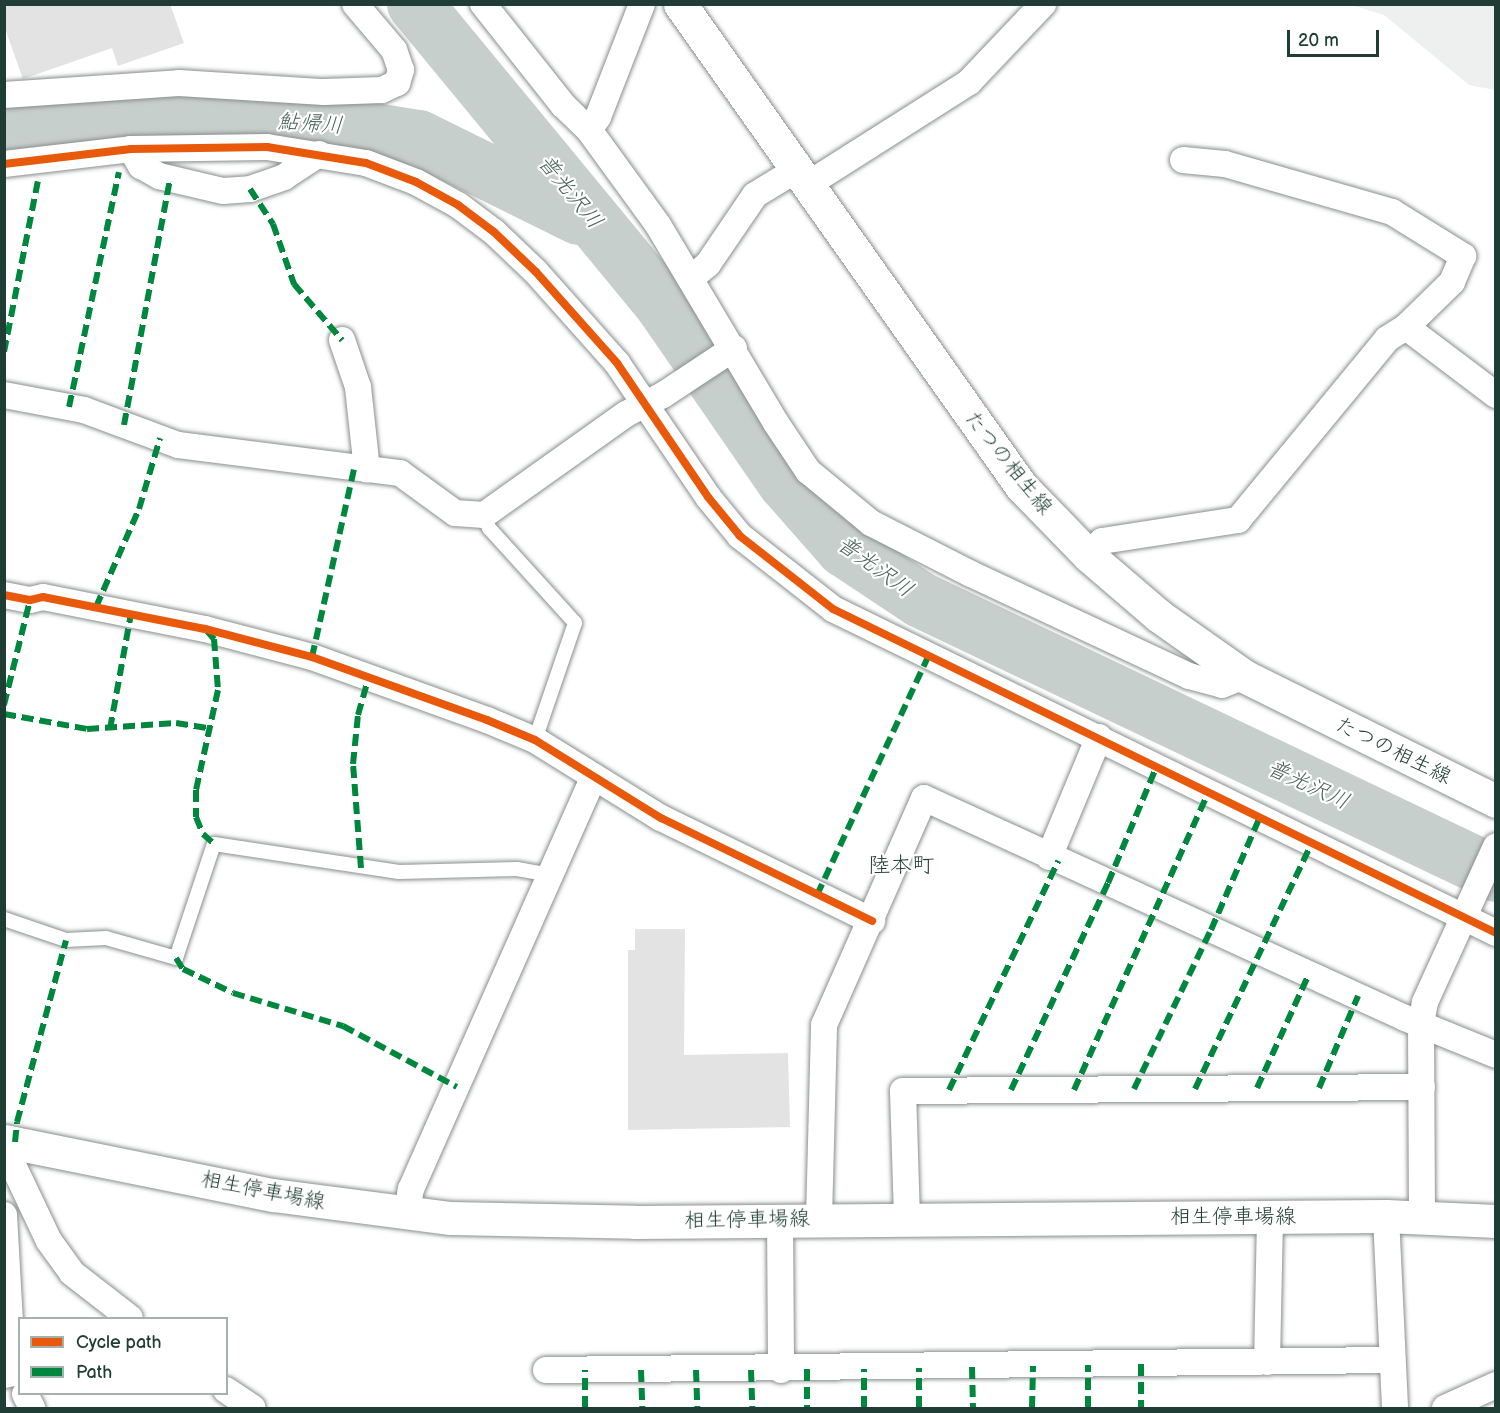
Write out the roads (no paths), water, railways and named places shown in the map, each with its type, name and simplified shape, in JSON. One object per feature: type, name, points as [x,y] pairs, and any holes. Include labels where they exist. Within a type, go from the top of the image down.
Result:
[{"type":"main road","name":"たつの相生線","points":[[689,8],[802,178],[1021,486],[1089,556],[1159,616],[1244,676],[1496,801]]},
{"type":"main road","name":"相生停車場線","points":[[4,1141],[273,1195],[407,1214],[527,1221],[1270,1216],[1386,1216],[1496,1221]]},
{"type":"street","points":[[4,95],[179,83],[324,92],[382,90],[398,83],[401,70],[394,51],[355,4]]},
{"type":"street","points":[[483,4],[563,105],[589,130],[691,278],[728,352],[808,471],[871,523],[1189,676],[1222,686],[1244,676]]},
{"type":"street","points":[[589,130],[598,117],[642,4]]},
{"type":"street","points":[[691,278],[708,264],[755,195],[802,178],[969,82],[1034,7]]},
{"type":"street","points":[[4,164],[131,149],[267,147],[366,163],[416,182],[458,204],[494,232],[536,272],[617,363],[654,399],[708,497],[740,536],[792,580],[833,609],[1465,912],[1496,933]]},
{"type":"street","points":[[131,149],[141,166],[159,176],[223,191],[250,189],[284,177],[319,154]]},
{"type":"street","points":[[1089,556],[1102,541],[1238,520],[1387,339],[1406,327],[1452,282],[1463,256],[1392,212],[1225,164],[1183,160]]},
{"type":"street","points":[[1406,327],[1496,395]]},
{"type":"street","points":[[342,340],[358,387],[367,470]]},
{"type":"street","points":[[4,395],[84,410],[178,445],[400,473],[455,513],[484,515],[654,399],[728,352]]},
{"type":"street","points":[[4,595],[30,600],[43,597],[131,614],[302,654],[535,740],[661,818],[872,921]]},
{"type":"street","points":[[1049,857],[1099,737]]},
{"type":"street","points":[[407,1214],[411,1189],[594,777]]},
{"type":"street","points":[[819,1219],[824,1025],[872,921],[924,798],[1049,857],[1496,1055]]},
{"type":"street","points":[[1422,1217],[1420,1023],[1425,1002],[1496,846]]},
{"type":"street","points":[[907,1218],[903,1091],[1422,1087]]},
{"type":"street","points":[[4,1146],[49,1241],[72,1273],[129,1317]]},
{"type":"street","points":[[4,1215],[11,1340],[17,1379]]},
{"type":"street","points":[[1267,1362],[1270,1216]]},
{"type":"street","points":[[1386,1216],[1390,1360],[1395,1408]]},
{"type":"street","points":[[780,1219],[781,1370]]},
{"type":"street","points":[[546,1370],[781,1370],[1390,1360]]},
{"type":"street","points":[[1445,1408],[1496,1385]]},
{"type":"street","points":[[228,1391],[253,1408]]},
{"type":"lane","points":[[484,515],[489,528],[575,623],[535,740]]},
{"type":"lane","points":[[4,919],[66,940],[106,938],[176,958],[214,844],[399,872],[517,870],[551,875]]},
{"type":"waterway","name":"普光沢川","points":[[415,4],[663,305],[786,483],[844,549],[921,600],[1496,874]]},
{"type":"waterway","name":"鮎帰川","points":[[4,131],[190,120],[325,123],[419,138],[579,217]]},
{"type":"district","name":"陸本町","points":[[901,866]]}]
